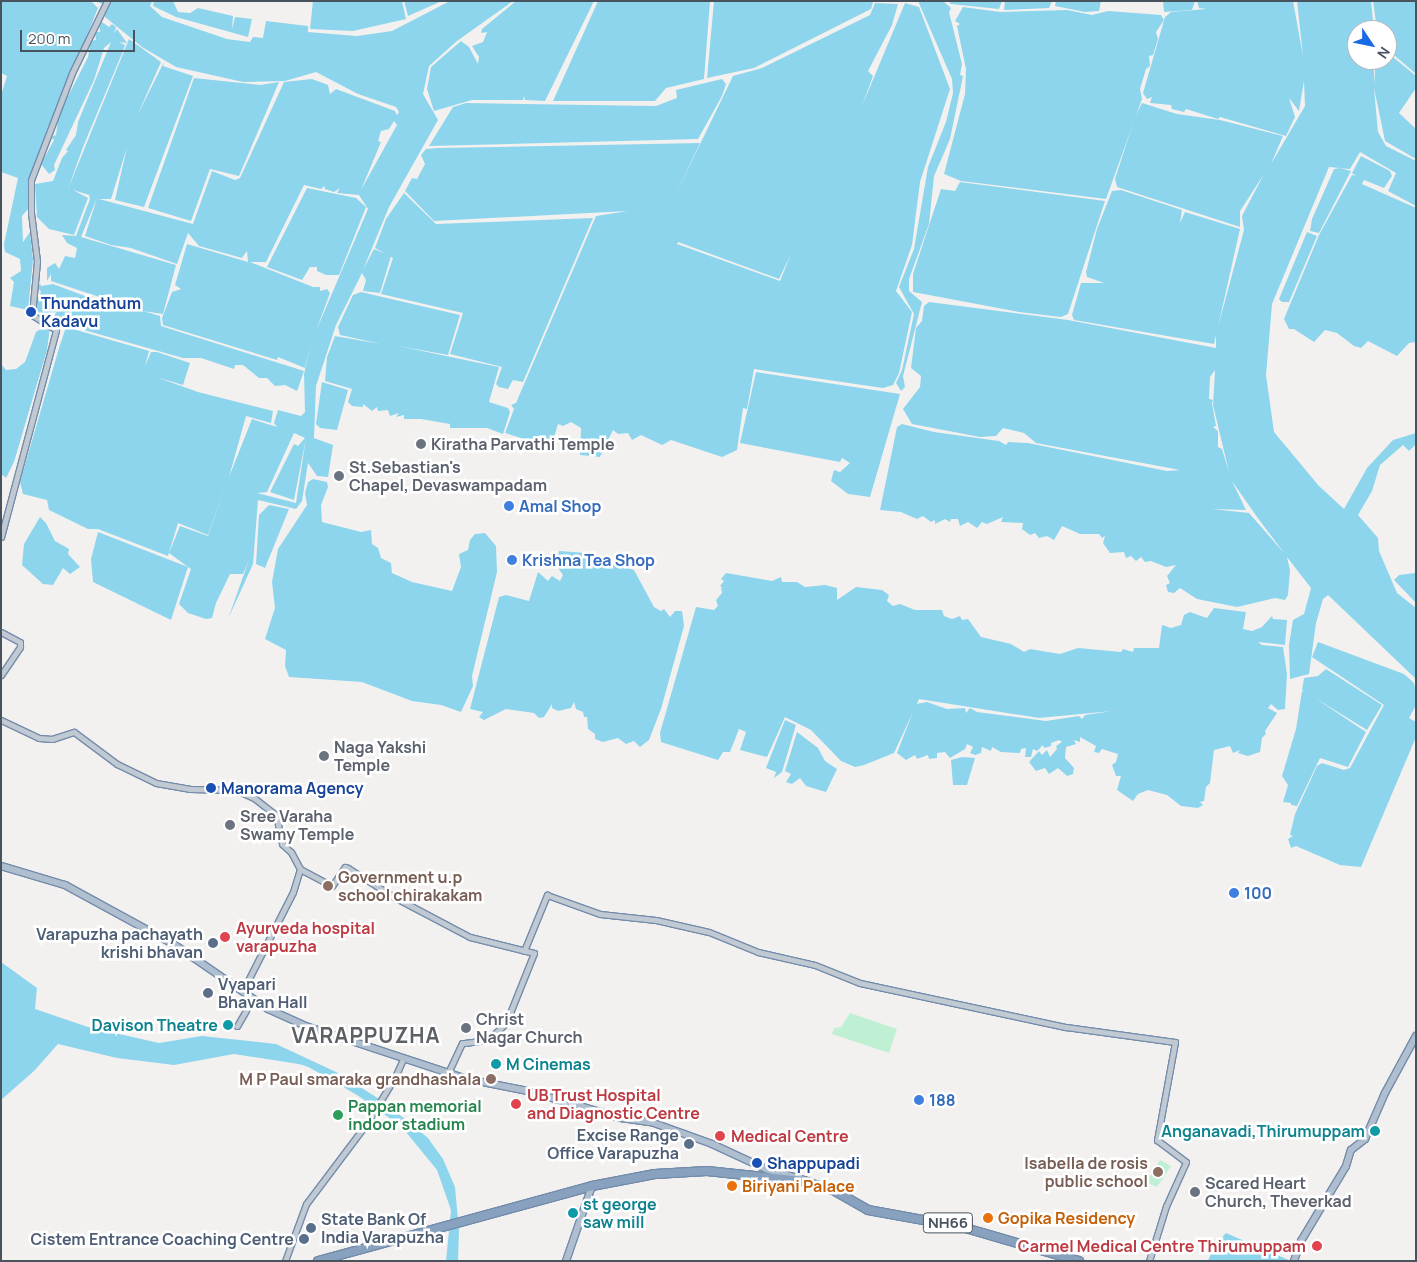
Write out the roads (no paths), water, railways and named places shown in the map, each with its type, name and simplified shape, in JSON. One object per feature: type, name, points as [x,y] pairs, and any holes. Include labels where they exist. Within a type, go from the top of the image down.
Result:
[{"type":"highway","name":"NH66","points":[[318,1261],[592,1186],[655,1174],[707,1171],[739,1172],[819,1186],[834,1190],[868,1210],[962,1226],[1079,1261]]},
{"type":"main road","points":[[1,866],[65,885],[175,945],[268,1009],[306,1026],[448,1073],[621,1118],[651,1122],[712,1144],[766,1169],[800,1176],[819,1186]]},
{"type":"main road","points":[[1294,1261],[1301,1241],[1342,1174],[1351,1150],[1365,1139],[1385,1093],[1416,1036]]},
{"type":"main road","points":[[566,1261],[592,1186]]},
{"type":"street","points":[[1,537],[56,330],[55,326],[32,315],[36,261],[30,213],[31,180],[72,73],[107,1]]},
{"type":"street","points":[[1,632],[20,642],[20,647],[1,675]]},
{"type":"street","points":[[1,720],[39,738],[52,739],[74,732],[117,764],[156,783],[190,789],[222,788],[254,798],[276,815],[282,844],[291,852],[300,869],[332,886],[348,868],[394,897],[470,937],[534,953],[506,1022],[488,1040],[462,1043],[448,1073]]},
{"type":"street","points":[[243,990],[293,892],[300,869]]},
{"type":"street","points":[[524,951],[547,895],[600,914],[656,920],[709,932],[758,952],[815,966],[860,983],[1066,1027],[1175,1042],[1157,1140],[1163,1148],[1186,1162],[1166,1206],[1149,1261]]},
{"type":"street","points":[[237,1026],[253,998]]},
{"type":"street","points":[[285,1261],[306,1204],[372,1114],[403,1059]]},
{"type":"water","points":[[1,1],[91,1],[98,8],[29,180],[28,209],[22,216],[23,242],[30,232],[33,260],[28,310],[10,306],[14,282],[10,278],[21,271],[20,259],[5,252],[4,244],[18,178],[1,172],[1,95],[7,76],[1,73]]},
{"type":"water","points":[[94,1],[152,1],[150,6],[162,17],[227,39],[250,42],[253,37],[263,38],[266,21],[308,26],[308,32],[357,36],[392,31],[450,1],[513,1],[457,41],[429,66],[423,94],[438,120],[389,207],[363,270],[374,249],[391,256],[380,293],[363,291],[366,280],[362,273],[336,325],[316,386],[314,438],[333,445],[328,477],[317,476],[308,463],[302,501],[296,509],[258,500],[253,564],[228,619],[249,560],[243,574],[230,574],[216,603],[212,618],[206,619],[188,613],[179,604],[191,569],[169,553],[180,526],[208,536],[228,480],[208,535],[178,523],[168,556],[98,529],[88,529],[49,510],[47,500],[23,494],[20,482],[59,348],[66,327],[149,351],[145,366],[151,352],[157,352],[190,363],[183,385],[156,377],[198,392],[273,411],[271,423],[246,416],[229,477],[252,419],[277,427],[274,423],[278,410],[301,416],[305,412],[304,374],[312,341],[305,368],[278,357],[277,360],[163,325],[162,318],[172,292],[181,289],[175,285],[187,244],[248,262],[247,251],[242,258],[199,246],[188,233],[177,264],[131,248],[111,245],[85,236],[97,198],[81,237],[176,265],[163,314],[143,311],[160,316],[161,326],[304,371],[297,391],[285,385],[275,386],[267,378],[259,378],[243,365],[235,365],[234,369],[201,358],[183,358],[45,319],[35,308],[41,292],[38,287],[40,283],[41,286],[53,284],[93,299],[139,310],[51,281],[51,274],[47,281],[47,268],[55,263],[59,269],[65,256],[75,258],[77,248],[67,243],[62,235],[76,236],[90,199],[89,195],[73,190],[88,198],[74,235],[49,229],[37,217],[35,184],[53,181],[62,158],[68,151],[66,150],[76,135],[78,122],[111,42],[104,48],[94,80],[54,165],[55,170],[49,174],[41,164],[54,140],[51,137],[56,135],[59,114],[88,57],[91,41],[96,40],[95,32],[100,32],[99,20],[109,27],[112,24],[116,27],[114,33],[117,29],[127,43],[119,42],[125,45],[123,51],[83,147],[68,189],[129,39],[161,62],[137,116],[164,62],[163,66],[193,76],[144,207],[115,200],[127,147],[111,199],[99,199],[193,224],[212,171],[235,180],[240,178],[284,82],[312,79],[328,85],[330,94],[336,89],[395,111],[397,115],[399,112],[396,107],[358,94],[316,72],[285,81],[243,82],[176,67],[142,47],[105,17],[106,5]],"holes":[[[394,121],[397,125],[361,190],[381,142],[378,141],[381,131],[389,129]],[[304,185],[321,189],[324,186],[325,189],[334,192],[340,188],[337,193],[359,195],[368,209],[316,331],[330,293],[327,289],[320,291],[320,287],[313,287],[250,262],[266,262]],[[294,433],[305,438],[298,446],[294,444],[270,492],[294,500],[306,438],[296,503],[257,493],[267,492]]]},
{"type":"water","points":[[154,1],[173,1],[178,12],[190,13],[198,8],[233,16],[232,29],[235,17],[252,19],[248,37],[176,17],[153,6]]},
{"type":"water","points":[[313,1],[402,1],[406,19],[353,31],[310,29]]},
{"type":"water","points":[[404,1],[442,1],[408,16]]},
{"type":"water","points":[[516,1],[594,1],[545,101],[525,100],[524,96],[523,100],[472,100],[434,111],[427,89],[431,67],[461,41],[469,47],[478,64],[479,57],[472,46],[483,42],[487,32],[481,33],[482,29]]},
{"type":"water","points":[[598,1],[710,1],[704,79],[666,88],[655,101],[553,101]]},
{"type":"water","points":[[714,1],[873,2],[871,9],[754,68],[707,78]]},
{"type":"water","points":[[918,1],[943,1],[951,8],[949,12],[962,64],[960,75],[963,76],[950,139],[934,176],[929,224],[909,279],[909,291],[922,302],[903,376],[905,387],[901,391],[896,383],[902,370],[914,314],[899,287],[914,249],[928,167],[946,122],[953,93],[952,79]]},
{"type":"water","points":[[948,1],[1002,1],[999,9],[951,4]]},
{"type":"water","points":[[1005,1],[1052,1],[1049,8],[1004,10]]},
{"type":"water","points":[[1056,1],[1101,1],[1099,11],[1085,12],[1055,6]]},
{"type":"water","points":[[1163,1],[1195,1],[1192,10],[1164,12]]},
{"type":"water","points":[[1197,1],[1293,1],[1303,56],[1297,1],[1371,1],[1373,20],[1347,20],[1347,70],[1374,70],[1375,85],[1375,70],[1397,70],[1397,60],[1416,76],[1416,88],[1399,113],[1416,129],[1416,159],[1385,141],[1374,88],[1378,132],[1386,146],[1416,161],[1416,206],[1388,191],[1396,173],[1360,152],[1350,169],[1329,167],[1272,304],[1266,375],[1274,432],[1319,486],[1344,509],[1367,468],[1393,440],[1416,433],[1416,444],[1409,451],[1403,445],[1380,465],[1372,491],[1358,515],[1378,538],[1379,551],[1397,593],[1416,608],[1416,679],[1328,595],[1323,599],[1316,623],[1309,674],[1290,679],[1289,645],[1293,620],[1304,614],[1311,588],[1287,557],[1290,570],[1288,595],[1285,600],[1275,598],[1237,607],[1197,599],[1180,588],[1174,593],[1168,592],[1166,585],[1170,583],[1167,576],[1176,565],[1166,567],[1151,561],[1145,562],[1141,557],[1136,561],[1131,556],[1126,558],[1124,552],[1110,553],[1103,543],[1105,536],[1102,538],[1099,534],[1080,534],[1062,526],[1054,540],[1047,536],[1039,538],[1035,533],[1030,535],[1022,529],[1023,523],[1001,522],[1003,517],[987,524],[982,522],[977,528],[968,522],[960,526],[958,519],[951,519],[950,522],[945,519],[935,524],[935,520],[931,522],[923,516],[917,519],[901,512],[880,510],[897,427],[902,424],[934,432],[999,441],[1006,445],[1008,442],[1028,443],[1167,471],[1180,470],[1036,443],[1024,433],[1003,428],[996,436],[980,437],[912,424],[903,409],[920,387],[921,376],[911,368],[916,328],[922,321],[924,306],[929,302],[1068,320],[1216,348],[1216,335],[1214,344],[1074,320],[1072,315],[1081,283],[1104,283],[1087,277],[1086,272],[1097,229],[1112,191],[1121,190],[1182,210],[1180,223],[1185,212],[1240,229],[1218,327],[1244,230],[1242,216],[1264,174],[1240,211],[1240,227],[1117,187],[1115,179],[1135,117],[1142,103],[1177,114],[1220,120],[1283,136],[1271,164],[1305,106],[1304,81],[1299,111],[1289,98],[1295,117],[1286,136],[1220,117],[1218,119],[1186,109],[1184,112],[1172,109],[1171,105],[1150,103],[1152,97],[1147,99],[1143,93],[1165,17],[1171,12],[1206,9],[1199,8]],"holes":[[[1215,370],[1213,405],[1229,472],[1222,449],[1218,447],[1218,431],[1213,427],[1216,426],[1212,403],[1213,400],[1209,399],[1210,377]],[[1232,481],[1284,553],[1249,513],[1212,509],[1246,510]]]},
{"type":"water","points":[[1373,1],[1416,1],[1416,74],[1397,58],[1397,20],[1376,20]]},
{"type":"water","points":[[875,3],[898,4],[892,25],[868,71],[873,76],[862,106],[905,3],[919,7],[950,89],[920,182],[912,245],[896,291],[912,312],[899,373],[893,385],[883,388],[754,369],[747,409],[743,408],[737,450],[722,457],[671,440],[662,445],[641,435],[632,440],[628,433],[618,434],[613,430],[600,457],[580,455],[581,428],[571,422],[563,426],[558,424],[552,444],[547,446],[505,433],[514,409],[511,405],[516,403],[596,216],[628,211],[434,221],[405,191],[412,178],[417,179],[425,164],[421,155],[426,149],[438,148],[700,143],[675,196],[733,76],[762,68],[870,15]],"holes":[[[678,242],[779,279],[791,254],[780,281],[677,244]]]},
{"type":"water","points":[[963,7],[1000,12],[1067,10],[1092,15],[1108,11],[1161,15],[1164,20],[1156,32],[1158,39],[1153,55],[1149,56],[1150,66],[1146,69],[1140,89],[1142,99],[1106,199],[961,181],[944,174],[965,94],[966,69],[957,26],[960,24],[955,21]]},
{"type":"water","points":[[194,78],[260,85],[279,82],[239,176],[210,169],[191,221],[148,208]]},
{"type":"water","points":[[722,79],[726,84],[722,96],[698,139],[429,146],[453,107],[466,103],[656,106],[677,98],[676,90]]},
{"type":"water","points":[[1361,156],[1390,171],[1392,176],[1384,188],[1364,180],[1362,184],[1416,208],[1416,342],[1409,343],[1397,356],[1368,341],[1361,348],[1354,346],[1337,333],[1325,330],[1314,342],[1294,329],[1289,329],[1284,319],[1319,235],[1352,175],[1356,176],[1352,173]]},
{"type":"water","points":[[1340,168],[1351,171],[1319,233],[1310,231],[1312,219],[1334,169]]},
{"type":"water","points":[[960,182],[1105,201],[1068,314],[1061,317],[1019,312],[913,292],[913,274],[941,189],[955,191]]},
{"type":"water","points":[[307,188],[356,198],[366,207],[339,275],[326,275],[317,271],[317,267],[310,267],[302,280],[267,267]]},
{"type":"water","points":[[404,193],[436,224],[593,218],[523,382],[513,380],[508,389],[499,387],[496,384],[502,367],[450,354],[463,313],[381,294],[393,258],[375,248],[386,219]]},
{"type":"water","points":[[1307,232],[1317,236],[1289,302],[1282,302],[1279,299]]},
{"type":"water","points":[[361,292],[460,315],[448,355],[398,346],[499,367],[489,402],[508,408],[510,412],[503,434],[487,428],[450,428],[450,424],[421,419],[404,419],[404,415],[396,417],[399,413],[390,416],[388,410],[378,411],[377,407],[372,411],[363,404],[363,407],[352,406],[348,402],[352,389],[325,381],[327,357],[335,336],[381,344],[340,335],[338,327],[353,295]]},
{"type":"water","points":[[46,325],[46,330],[50,328],[47,350],[14,462],[6,478],[1,474],[1,364],[6,370],[16,369],[25,362],[36,332]]},
{"type":"water","points":[[756,372],[900,394],[870,497],[848,494],[831,481],[834,470],[840,472],[850,463],[842,458],[840,462],[740,443]]},
{"type":"water","points":[[322,382],[348,390],[337,430],[320,428],[316,424]]},
{"type":"water","points":[[313,479],[327,482],[328,487],[321,505],[322,522],[361,532],[371,530],[372,544],[378,548],[381,558],[391,563],[392,573],[412,582],[452,591],[461,567],[459,554],[468,550],[470,540],[475,534],[485,533],[496,546],[497,572],[472,676],[473,686],[461,712],[441,705],[412,701],[362,682],[289,677],[285,666],[286,650],[265,639],[275,608],[272,582],[278,549],[307,505],[305,493],[308,482]]},
{"type":"water","points":[[269,505],[289,509],[265,568],[256,564],[259,515]]},
{"type":"water","points":[[40,517],[46,523],[55,541],[69,549],[68,554],[80,567],[70,574],[63,568],[53,585],[43,584],[22,565],[24,544]]},
{"type":"water","points":[[98,532],[188,567],[171,620],[93,582],[91,559]]},
{"type":"water","points":[[559,551],[587,553],[634,570],[654,607],[661,611],[664,609],[670,617],[675,611],[682,611],[684,626],[661,709],[649,740],[640,747],[634,741],[626,744],[618,738],[603,742],[595,739],[595,734],[588,729],[587,717],[584,717],[583,712],[576,709],[574,702],[571,708],[558,711],[552,708],[552,704],[544,717],[539,718],[534,713],[506,709],[484,720],[479,717],[483,712],[470,709],[499,597],[506,595],[529,601],[538,572],[548,581],[552,576],[560,581],[563,575],[556,565]]},
{"type":"water","points":[[726,573],[772,581],[781,577],[782,582],[797,582],[805,587],[825,585],[837,588],[837,600],[856,587],[882,590],[889,595],[887,601],[893,606],[900,604],[915,610],[942,610],[944,616],[952,619],[960,616],[962,620],[968,619],[981,637],[1011,644],[1024,652],[1030,649],[1060,654],[1078,648],[1121,652],[1123,649],[1133,652],[1134,648],[1159,648],[1162,625],[1171,628],[1181,625],[1184,615],[1190,612],[1207,618],[1214,608],[1246,612],[1243,629],[1252,631],[1262,627],[1272,616],[1273,619],[1287,620],[1285,645],[1258,642],[1262,645],[1283,647],[1287,674],[1285,709],[1278,710],[1271,704],[1268,708],[1277,713],[1265,731],[1266,734],[1262,738],[1260,752],[1248,756],[1238,753],[1240,750],[1233,753],[1230,746],[1214,750],[1210,783],[1206,787],[1204,801],[1200,802],[1203,805],[1198,808],[1181,806],[1167,795],[1148,790],[1138,794],[1133,801],[1117,790],[1121,776],[1116,776],[1112,765],[1116,762],[1118,754],[1102,749],[1099,753],[1094,752],[1096,746],[1080,737],[1080,742],[1074,740],[1076,744],[1066,747],[1065,758],[1074,768],[1073,774],[1067,776],[1058,768],[1049,774],[1045,768],[1036,771],[1029,762],[1039,751],[1042,755],[1047,750],[1050,757],[1057,749],[1056,746],[1062,742],[1059,740],[1051,743],[1051,746],[1044,748],[1043,745],[1037,751],[1033,749],[1031,757],[1025,757],[1026,748],[1021,749],[1020,753],[1001,752],[992,747],[991,751],[982,747],[981,753],[975,755],[970,753],[973,747],[967,744],[965,749],[950,758],[945,752],[937,753],[937,758],[929,759],[928,755],[917,759],[915,755],[906,760],[897,753],[912,713],[894,753],[864,765],[855,767],[841,761],[811,730],[785,717],[767,757],[740,750],[746,732],[739,729],[730,752],[723,752],[718,760],[661,742],[660,733],[696,607],[714,610],[718,606],[716,600],[722,593],[721,587],[724,588],[720,586],[724,581],[721,579]],"holes":[[[919,699],[1039,718],[1112,711],[1085,715],[1082,719],[1079,716],[1046,721],[977,712],[970,708],[966,713],[965,708],[947,709],[927,702],[917,704]]]},
{"type":"water","points":[[1415,573],[1416,603],[1394,580],[1399,575]]},
{"type":"water","points":[[1318,642],[1404,674],[1414,683],[1416,693],[1416,705],[1409,718],[1416,722],[1416,737],[1361,867],[1340,865],[1296,846],[1291,848],[1288,839],[1293,836],[1290,835],[1295,814],[1317,766],[1322,763],[1344,770],[1350,768],[1384,705],[1312,657]]},
{"type":"water","points":[[1326,669],[1382,705],[1367,730],[1315,698],[1366,732],[1348,767],[1320,758],[1297,806],[1291,805],[1291,803],[1283,802],[1288,785],[1282,776],[1296,729],[1302,691],[1305,692],[1302,690],[1304,678],[1318,676]]},
{"type":"water","points":[[785,720],[796,725],[782,772],[774,778],[776,772],[766,768]]},
{"type":"water","points":[[797,732],[818,748],[825,761],[837,769],[826,792],[806,786],[800,778],[792,784],[786,782],[791,774],[785,771]]},
{"type":"water","points":[[962,757],[975,758],[967,785],[953,785],[951,760]]},
{"type":"water","points":[[1,962],[37,988],[35,1009],[88,1027],[159,1043],[202,1036],[276,1044],[336,1072],[384,1102],[428,1138],[443,1159],[455,1187],[459,1230],[458,1261],[446,1261],[451,1210],[437,1170],[401,1126],[357,1095],[305,1065],[234,1054],[174,1065],[117,1058],[58,1044],[34,1071],[1,1100]]},
{"type":"water","points":[[1226,1233],[1291,1261],[1208,1261],[1214,1246]]},
{"type":"waterway","points":[[296,1062],[308,1066]]},
{"type":"place","name":"Thundathum Kadavu","points":[[31,312]]},
{"type":"place","name":"Kiratha Parvathi Temple","points":[[421,444]]},
{"type":"place","name":"St.Sebastian's Chapel, Devaswampadam","points":[[339,476]]},
{"type":"place","name":"Amal Shop","points":[[509,506]]},
{"type":"place","name":"Krishna Tea Shop","points":[[512,560]]},
{"type":"place","name":"Naga Yakshi Temple","points":[[324,756]]},
{"type":"place","name":"Manorama Agency","points":[[211,788]]},
{"type":"place","name":"Sree Varaha Swamy Temple","points":[[230,825]]},
{"type":"place","name":"Government u.p school chirakakam","points":[[328,886]]},
{"type":"place","name":"100","points":[[1234,893]]},
{"type":"place","name":"Ayurveda hospital varapuzha","points":[[225,937]]},
{"type":"place","name":"Varapuzha pachayath krishi bhavan","points":[[213,943]]},
{"type":"place","name":"Vyapari Bhavan Hall","points":[[208,993]]},
{"type":"place","name":"Davison Theatre","points":[[228,1025]]},
{"type":"place","name":"Christ Nagar Church","points":[[466,1028]]},
{"type":"place","name":"M Cinemas","points":[[496,1064]]},
{"type":"place","name":"M P Paul smaraka grandhashala","points":[[491,1079]]},
{"type":"place","name":"188","points":[[919,1100]]},
{"type":"place","name":"UB Trust Hospital and Diagnostic Centre","points":[[516,1104]]},
{"type":"place","name":"Pappan memorial indoor stadium","points":[[338,1115]]},
{"type":"place","name":"Anganavadi,Thirumuppam","points":[[1375,1131]]},
{"type":"place","name":"Medical Centre","points":[[720,1136]]},
{"type":"place","name":"Excise Range Office Varapuzha","points":[[689,1144]]},
{"type":"place","name":"Shappupadi","points":[[757,1163]]},
{"type":"place","name":"Isabella de rosis public school","points":[[1158,1172]]},
{"type":"place","name":"Biriyani Palace","points":[[732,1186]]},
{"type":"place","name":"Scared Heart Church, Theverkad","points":[[1195,1192]]},
{"type":"place","name":"st george saw mill","points":[[573,1213]]},
{"type":"place","name":"Gopika Residency","points":[[988,1218]]},
{"type":"place","name":"State Bank Of India Varapuzha","points":[[311,1228]]},
{"type":"place","name":"Cistem Entrance Coaching Centre","points":[[304,1239]]},
{"type":"place","name":"Carmel Medical Centre Thirumuppam","points":[[1317,1246]]},
{"type":"district","name":"VARAPPUZHA","points":[[366,1035]]}]
